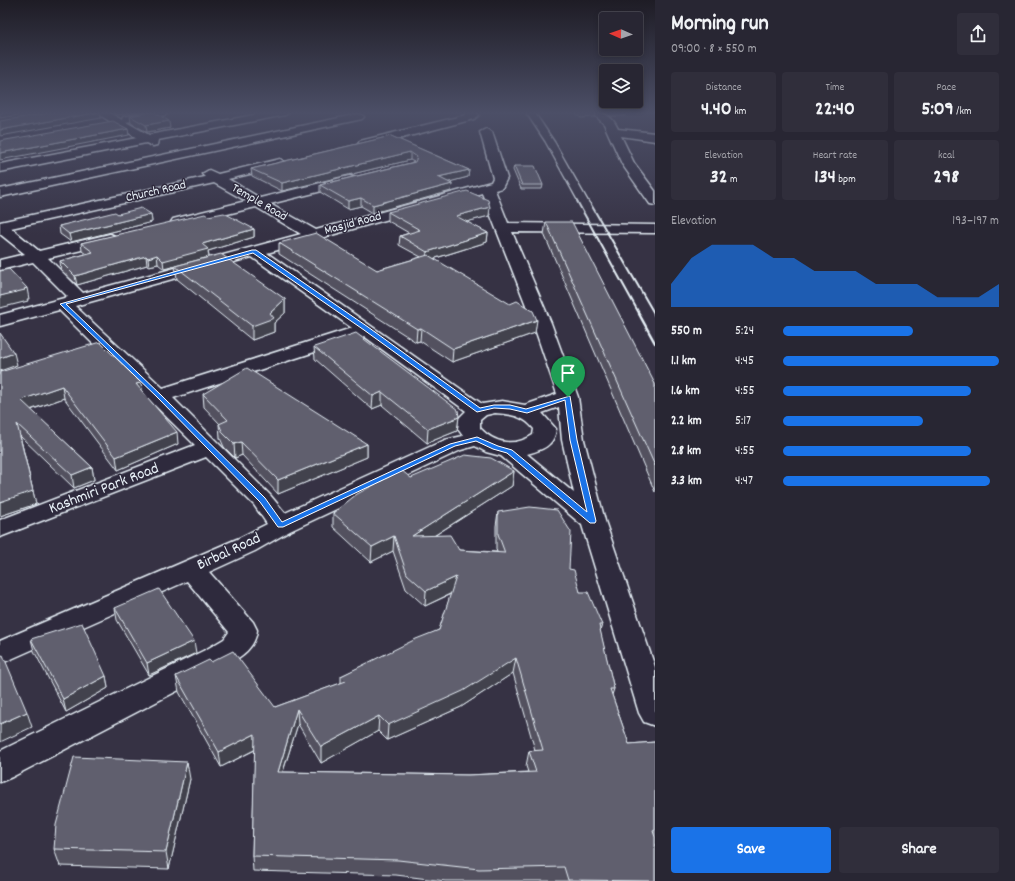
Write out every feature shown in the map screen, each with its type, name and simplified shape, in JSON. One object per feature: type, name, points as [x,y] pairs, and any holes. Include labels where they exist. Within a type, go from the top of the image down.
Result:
[{"type":"street","points":[[0,168],[73,153]]},
{"type":"street","name":"Temple Road","points":[[172,153],[314,235]]},
{"type":"street","points":[[0,193],[190,153]]},
{"type":"street","points":[[492,153],[500,178],[492,186],[503,227],[542,323],[568,397],[573,440],[593,521],[655,713]]},
{"type":"street","points":[[623,153],[628,164],[655,202]]},
{"type":"street","name":"Church Road","points":[[0,226],[124,200],[292,160]]},
{"type":"street","points":[[167,225],[365,177]]},
{"type":"street","name":"Masjid Road","points":[[0,321],[492,186]]},
{"type":"street","name":"Birbal Road","points":[[0,226],[36,256],[71,302],[97,348],[159,396],[262,500],[281,525],[275,530],[246,545],[0,653]]},
{"type":"street","points":[[503,227],[655,229]]},
{"type":"street","points":[[0,265],[121,236]]},
{"type":"street","points":[[254,251],[480,411]]},
{"type":"street","points":[[159,396],[366,329]]},
{"type":"street","points":[[527,411],[568,397]]},
{"type":"street","points":[[494,407],[510,407],[527,411],[539,419],[545,429],[544,438],[534,446],[509,451],[496,448],[477,439],[469,429],[470,418],[480,411],[494,407]]},
{"type":"street","points":[[281,525],[453,445],[477,439]]},
{"type":"street","name":"Kashmiri Park Road","points":[[0,530],[209,448]]},
{"type":"street","points":[[509,451],[593,521]]},
{"type":"street","points":[[0,766],[217,657],[238,644],[243,637],[243,630],[192,569]]},
{"type":"building","points":[[318,153],[405,153],[282,183],[251,169]]},
{"type":"building","points":[[412,153],[430,153],[469,170],[438,177],[452,184],[373,205],[361,198],[348,201],[320,185],[415,162],[417,157]]},
{"type":"building","points":[[514,166],[535,166],[543,185],[522,185]]},
{"type":"building","points":[[467,191],[488,200],[490,207],[456,216],[488,233],[427,252],[400,236],[420,230],[388,212]]},
{"type":"building","points":[[141,208],[151,214],[69,234],[59,226],[115,212],[118,214]]},
{"type":"building","points":[[224,213],[254,229],[202,244],[208,249],[163,261],[157,255],[148,258],[146,256],[75,276],[60,261],[93,252],[81,243],[205,214],[208,216]]},
{"type":"building","points":[[546,222],[572,222],[655,384],[655,466]]},
{"type":"building","points":[[316,233],[377,270],[428,255],[510,304],[517,301],[533,311],[537,320],[453,349],[421,328],[417,329],[279,243]]},
{"type":"building","points":[[221,254],[285,299],[270,313],[274,318],[252,326],[175,266]]},
{"type":"building","points":[[9,269],[27,288],[24,289],[25,290],[0,296],[0,271]]},
{"type":"building","points":[[0,333],[14,353],[0,358]]},
{"type":"building","points":[[356,333],[458,410],[459,417],[428,429],[382,392],[373,396],[314,347]]},
{"type":"building","points":[[100,342],[141,383],[136,384],[177,432],[116,457],[62,386],[21,400],[92,467],[72,475],[17,424],[33,491],[0,502],[0,372]]},
{"type":"building","points":[[247,368],[367,444],[278,480],[241,442],[234,444],[223,433],[219,424],[228,420],[203,394]]},
{"type":"building","points":[[465,455],[491,458],[514,471],[412,536],[450,535],[459,550],[505,553],[498,534],[498,512],[530,507],[557,510],[571,532],[569,569],[574,570],[580,592],[588,592],[602,625],[599,625],[614,689],[610,689],[629,744],[655,742],[655,830],[653,831],[655,837],[655,881],[568,880],[564,867],[479,869],[398,860],[252,856],[255,734],[219,752],[176,676],[209,660],[211,662],[233,651],[275,707],[346,681],[341,676],[416,639],[439,630],[456,577],[426,591],[407,574],[394,536],[372,547],[333,513],[357,494],[401,470],[411,478]],"holes":[[[516,658],[543,750],[529,751],[536,772],[468,775],[278,772],[297,709],[321,747],[379,716],[388,725],[463,691]]]},
{"type":"building","points":[[159,589],[194,641],[147,663],[115,608]]},
{"type":"building","points":[[82,623],[106,676],[63,699],[31,639]]},
{"type":"building","points":[[3,655],[27,712],[0,724],[0,656]]},
{"type":"building","points":[[74,757],[187,762],[166,852],[54,849],[56,825]]},
{"type":"railway","points":[[551,153],[578,202]]},
{"type":"railway","points":[[561,153],[589,202]]},
{"type":"railway","points":[[577,201],[640,315]]},
{"type":"railway","points":[[589,201],[655,315]]},
{"type":"railway","points":[[639,314],[655,343]]},
{"type":"route","points":[[254,251],[480,411],[494,407],[510,407],[527,411],[568,397],[573,440],[593,521],[509,451],[496,448],[477,439],[453,445],[281,525],[262,500],[159,396],[62,304],[254,251]]}]
